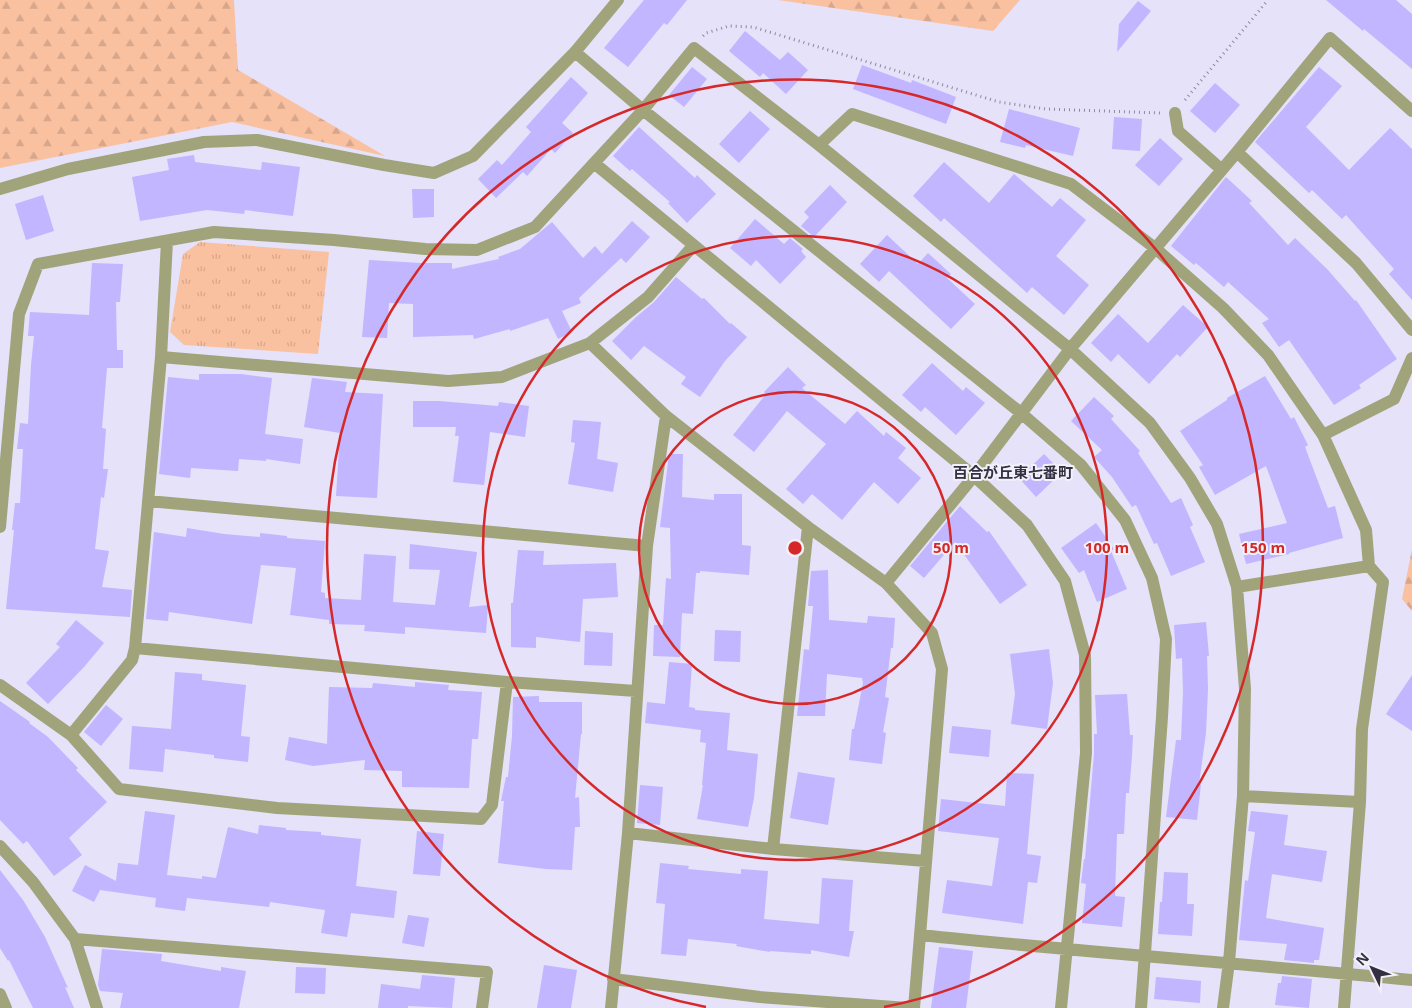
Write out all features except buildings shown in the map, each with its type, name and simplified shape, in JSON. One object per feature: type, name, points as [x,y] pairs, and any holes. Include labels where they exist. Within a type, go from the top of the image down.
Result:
[{"type":"street","points":[[0,189],[68,169],[204,142],[257,140],[434,173],[473,156],[575,52],[618,0]]},
{"type":"street","points":[[886,583],[974,476],[1070,349],[1222,170],[1330,38],[1412,111]]},
{"type":"street","points":[[0,527],[19,314],[38,264],[214,232],[334,240],[425,249],[477,250],[535,227],[643,110],[694,48],[819,145],[1070,349],[1150,423],[1190,478],[1217,524],[1237,587],[1245,689],[1243,796],[1229,962],[1223,1008]]},
{"type":"street","points":[[575,52],[643,110],[1082,465],[1125,520],[1152,578],[1166,639],[1141,1008]]},
{"type":"street","points":[[1175,113],[1178,131],[1222,170]]},
{"type":"street","points":[[819,145],[852,114],[1071,184],[1155,248],[1223,308],[1268,355],[1323,435],[1366,530],[1370,566],[1383,582],[1362,729],[1360,802],[1344,1008]]},
{"type":"street","points":[[1237,152],[1356,263],[1412,330]]},
{"type":"street","points":[[594,163],[974,476],[1027,525],[1065,581],[1085,655],[1086,753],[1061,1008]]},
{"type":"street","points":[[71,735],[132,660],[135,648],[160,357],[167,240]]},
{"type":"street","points":[[160,357],[448,381],[502,377],[590,343],[648,297],[693,246]]},
{"type":"street","points":[[590,343],[666,416],[808,527],[886,583],[932,633],[942,669],[914,1008]]},
{"type":"street","points":[[1323,435],[1394,399],[1412,358]]},
{"type":"street","points":[[610,1008],[628,833],[647,546],[666,416]]},
{"type":"street","points":[[148,501],[647,546]]},
{"type":"street","points":[[773,849],[808,527]]},
{"type":"street","points":[[1237,587],[1370,566]]},
{"type":"street","points":[[135,648],[507,682],[636,691]]},
{"type":"street","points":[[0,685],[71,735],[119,789],[277,808],[481,819],[492,805],[507,682]]},
{"type":"street","points":[[1243,796],[1360,802]]},
{"type":"street","points":[[628,833],[773,849],[926,861]]},
{"type":"street","points":[[0,846],[33,882],[75,939],[97,1008]]},
{"type":"street","points":[[920,935],[1066,950],[1229,962],[1412,980]]},
{"type":"street","points":[[75,939],[487,972],[482,1008]]},
{"type":"street","points":[[613,979],[759,1002],[908,1008]]},
{"type":"street","points":[[0,994],[6,1008]]},
{"type":"path","points":[[694,48],[706,33],[729,26],[753,28],[999,102],[1046,110],[1175,113],[1268,0]]},
{"type":"green space","points":[[0,0],[234,0],[238,70],[385,156],[232,122],[0,168]]},
{"type":"green space","points":[[778,0],[1020,0],[993,31]]},
{"type":"green space","points":[[200,242],[329,252],[318,354],[184,345],[170,332],[183,254]]},
{"type":"green space","points":[[1412,549],[1412,611],[1402,599]]},
{"type":"district","name":"百合が丘東七番町","points":[[1013,472]]}]
